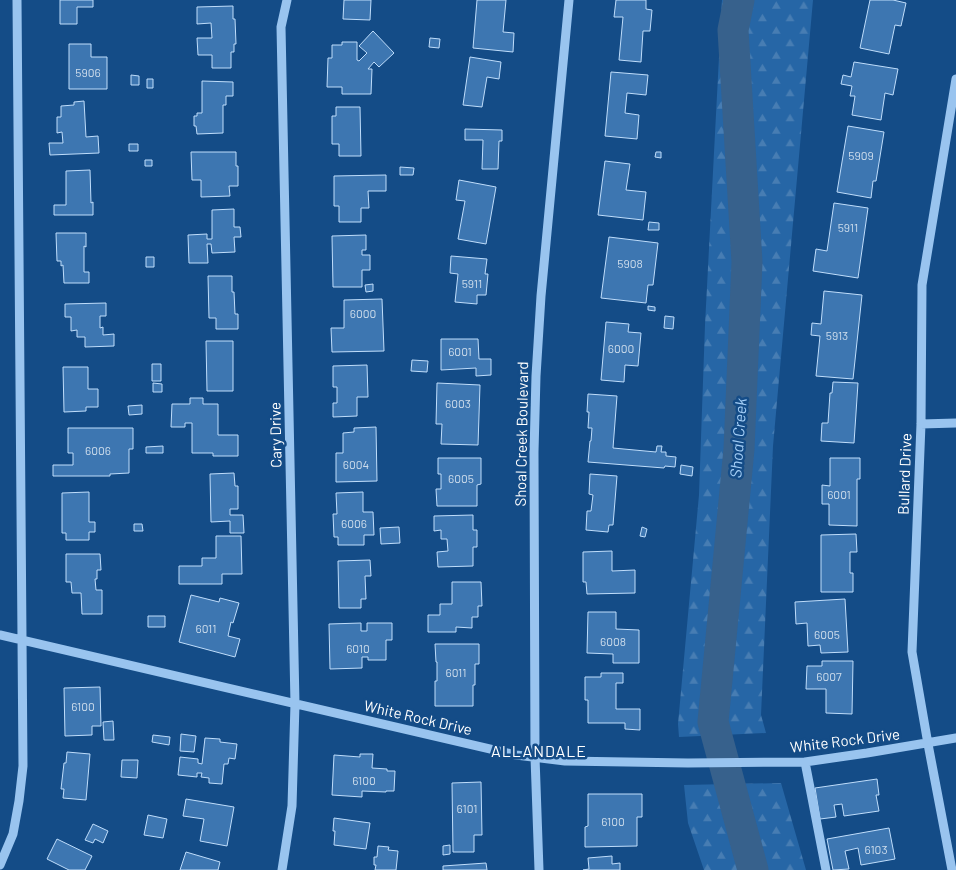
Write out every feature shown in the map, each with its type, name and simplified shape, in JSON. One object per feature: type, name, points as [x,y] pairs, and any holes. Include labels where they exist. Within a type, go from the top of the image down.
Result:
[{"type":"street","points":[[0,865],[13,834],[24,766],[17,0]]},
{"type":"street","name":"Cary Drive","points":[[282,870],[292,806],[295,704],[281,27],[287,0]]},
{"type":"street","name":"Shoal Creek Boulevard","points":[[539,870],[535,757],[534,452],[536,376],[541,296],[569,0]]},
{"type":"street","name":"Bullard Drive","points":[[952,870],[912,652],[921,424],[922,285],[954,104],[956,79]]},
{"type":"street","points":[[921,424],[956,423]]},
{"type":"street","name":"White Rock Drive","points":[[0,635],[516,755],[565,760],[688,763],[805,762],[867,754],[956,738]]},
{"type":"street","points":[[805,762],[826,870]]},
{"type":"green space","points":[[722,0],[813,0],[773,446],[761,715],[766,733],[679,737],[678,724],[699,495],[705,325]]},
{"type":"green space","points":[[781,783],[806,870],[704,870],[688,823],[684,785]]},
{"type":"building","points":[[60,0],[93,0],[93,7],[77,7],[77,24],[60,24]]},
{"type":"building","points":[[344,0],[371,0],[370,20],[343,19]]},
{"type":"building","points":[[477,0],[506,0],[503,32],[514,33],[513,52],[473,48]]},
{"type":"building","points":[[616,0],[646,0],[646,9],[652,10],[650,31],[643,31],[641,62],[619,60],[623,17],[614,17]]},
{"type":"building","points":[[870,0],[893,0],[906,3],[901,26],[895,25],[889,54],[860,48]]},
{"type":"building","points":[[233,6],[236,44],[234,44],[234,52],[231,52],[231,68],[212,68],[212,55],[198,55],[197,38],[212,38],[211,23],[197,24],[197,7]]},
{"type":"building","points":[[373,31],[394,53],[379,67],[374,62],[368,69],[372,69],[371,94],[342,94],[342,87],[327,87],[328,58],[332,58],[332,45],[342,45],[342,42],[357,42],[357,60],[359,61],[367,53],[359,46]]},
{"type":"building","points":[[430,38],[440,39],[439,48],[429,47]]},
{"type":"building","points":[[69,44],[91,44],[91,57],[107,57],[107,89],[69,89]]},
{"type":"building","points":[[470,57],[501,62],[499,79],[487,77],[482,107],[463,105]]},
{"type":"building","points":[[854,62],[898,69],[893,95],[885,93],[881,120],[852,115],[855,96],[850,96],[852,86],[841,84],[843,75],[851,77]]},
{"type":"building","points":[[611,72],[648,75],[646,95],[627,93],[625,113],[639,115],[637,139],[605,136]]},
{"type":"building","points":[[131,75],[139,76],[139,85],[131,85]]},
{"type":"building","points":[[147,79],[153,79],[153,88],[147,88]]},
{"type":"building","points":[[202,81],[233,82],[233,96],[226,96],[226,105],[223,105],[223,133],[197,134],[196,126],[194,126],[194,116],[197,116],[197,113],[202,113]]},
{"type":"building","points":[[84,101],[86,137],[98,136],[99,153],[50,155],[49,143],[63,143],[62,132],[57,133],[57,117],[61,117],[61,106],[74,105],[74,102]]},
{"type":"building","points":[[336,107],[360,107],[361,156],[339,156],[339,144],[332,144],[332,116],[336,116]]},
{"type":"building","points":[[848,126],[884,132],[876,181],[873,181],[871,198],[837,192]]},
{"type":"building","points":[[465,129],[502,130],[502,141],[499,141],[498,169],[482,169],[483,140],[465,140]]},
{"type":"building","points":[[129,144],[138,144],[138,151],[129,151]]},
{"type":"building","points":[[191,152],[236,152],[238,186],[229,186],[230,196],[201,197],[201,180],[192,180]]},
{"type":"building","points":[[656,152],[661,152],[661,158],[655,157]]},
{"type":"building","points":[[145,160],[152,160],[152,166],[145,166]]},
{"type":"building","points":[[605,161],[630,164],[626,190],[646,192],[643,220],[598,215]]},
{"type":"building","points":[[400,167],[414,168],[413,175],[400,175]]},
{"type":"building","points":[[90,170],[93,215],[54,215],[54,205],[66,205],[66,171]]},
{"type":"building","points":[[386,175],[386,191],[368,191],[369,208],[361,208],[361,222],[339,222],[339,206],[334,206],[334,176]]},
{"type":"building","points":[[459,180],[496,187],[486,244],[458,239],[465,201],[456,200]]},
{"type":"building","points":[[834,203],[868,208],[858,278],[813,271],[816,249],[827,251]]},
{"type":"building","points":[[234,209],[234,227],[240,227],[241,237],[234,237],[235,252],[212,253],[211,244],[207,244],[208,263],[189,263],[188,235],[207,234],[207,239],[212,239],[212,210]]},
{"type":"building","points":[[649,222],[659,223],[659,230],[648,230]]},
{"type":"building","points":[[56,233],[86,233],[84,272],[89,272],[89,283],[64,283],[63,265],[61,266],[61,261],[57,261]]},
{"type":"building","points":[[366,235],[366,250],[362,250],[362,255],[370,255],[370,270],[362,270],[362,287],[333,287],[332,236]]},
{"type":"building","points":[[609,237],[658,243],[653,285],[648,285],[646,303],[601,298]]},
{"type":"building","points":[[451,256],[487,259],[485,274],[488,274],[486,295],[477,295],[477,304],[455,302],[458,274],[450,273]]},
{"type":"building","points":[[146,257],[154,257],[154,267],[146,267]]},
{"type":"building","points":[[208,276],[232,276],[232,292],[234,292],[235,314],[238,314],[238,329],[216,329],[216,318],[209,318]]},
{"type":"building","points":[[373,284],[373,291],[366,292],[365,285]]},
{"type":"building","points":[[824,291],[862,295],[853,379],[816,376],[820,336],[811,335],[812,323],[821,324]]},
{"type":"building","points":[[382,299],[384,351],[332,352],[331,328],[344,328],[344,300]]},
{"type":"building","points":[[106,303],[106,316],[100,316],[100,328],[103,327],[103,335],[114,334],[114,346],[85,347],[85,337],[77,337],[77,330],[71,331],[71,317],[65,317],[65,304]]},
{"type":"building","points":[[648,306],[655,307],[655,311],[648,310]]},
{"type":"building","points":[[665,316],[674,317],[673,329],[664,328]]},
{"type":"building","points":[[606,322],[629,324],[628,332],[641,333],[638,366],[625,365],[624,382],[601,380]]},
{"type":"building","points":[[441,339],[478,339],[479,359],[491,359],[491,375],[476,376],[476,368],[441,370]]},
{"type":"building","points":[[206,341],[233,341],[233,391],[207,391]]},
{"type":"building","points":[[412,360],[428,361],[427,372],[411,371]]},
{"type":"building","points":[[152,364],[161,364],[161,381],[152,381]]},
{"type":"building","points":[[367,365],[368,397],[357,397],[357,416],[333,417],[333,403],[337,403],[337,387],[333,387],[333,366]]},
{"type":"building","points":[[63,367],[88,367],[88,389],[98,389],[98,407],[86,407],[86,411],[64,412]]},
{"type":"building","points":[[833,382],[858,383],[854,443],[821,441],[822,423],[828,423],[830,393],[832,393]]},
{"type":"building","points":[[153,383],[162,384],[162,392],[153,392]]},
{"type":"building","points":[[437,383],[480,385],[478,445],[441,444],[442,424],[436,424]]},
{"type":"building","points":[[588,394],[617,396],[613,448],[656,452],[657,446],[662,446],[661,452],[666,452],[666,456],[676,457],[675,467],[665,466],[664,468],[588,462],[592,428],[588,428]]},
{"type":"building","points":[[190,398],[203,398],[203,404],[218,404],[218,435],[238,435],[238,456],[213,456],[213,453],[192,453],[192,423],[185,423],[185,427],[171,427],[172,404],[190,404]]},
{"type":"building","points":[[142,405],[142,414],[129,415],[128,406]]},
{"type":"building","points":[[376,427],[377,481],[336,482],[336,453],[343,453],[343,433],[354,432],[354,428]]},
{"type":"building","points":[[68,428],[133,428],[133,449],[129,449],[129,473],[110,474],[110,476],[53,476],[53,465],[73,465],[73,453],[68,453]]},
{"type":"building","points":[[163,446],[163,453],[146,453],[146,447]]},
{"type":"building","points":[[438,458],[481,458],[481,484],[477,485],[477,506],[437,506],[436,489],[441,489],[441,474],[438,474]]},
{"type":"building","points":[[830,458],[860,458],[860,479],[857,479],[857,526],[829,525],[829,504],[822,504],[822,485],[830,486]]},
{"type":"building","points":[[681,465],[693,467],[692,476],[680,474]]},
{"type":"building","points":[[234,473],[235,486],[238,486],[238,509],[230,509],[230,515],[243,515],[244,533],[230,533],[230,521],[211,522],[210,474]]},
{"type":"building","points":[[590,474],[617,476],[613,525],[609,525],[608,532],[586,530],[587,511],[591,511],[593,495],[589,494]]},
{"type":"building","points":[[89,492],[89,522],[95,522],[95,532],[89,532],[89,540],[66,540],[66,533],[62,533],[62,493]]},
{"type":"building","points":[[363,492],[363,512],[373,512],[374,535],[364,535],[364,545],[338,545],[338,537],[334,537],[333,514],[337,514],[336,493]]},
{"type":"building","points":[[473,515],[473,530],[477,530],[477,547],[473,547],[473,566],[438,567],[437,552],[448,551],[447,539],[441,539],[441,530],[434,531],[434,516]]},
{"type":"building","points":[[134,524],[142,524],[143,531],[134,531]]},
{"type":"building","points":[[399,527],[400,543],[381,544],[380,528]]},
{"type":"building","points":[[642,527],[647,529],[645,537],[640,536]]},
{"type":"building","points":[[856,534],[857,552],[850,552],[850,573],[853,573],[853,592],[821,592],[821,535]]},
{"type":"building","points":[[216,536],[241,536],[242,574],[222,574],[222,584],[179,584],[179,566],[202,566],[202,558],[216,558]]},
{"type":"building","points":[[612,551],[612,571],[635,570],[635,593],[587,594],[586,582],[583,582],[583,552]]},
{"type":"building","points":[[66,554],[100,554],[101,570],[97,570],[97,579],[95,579],[96,590],[102,590],[102,614],[82,614],[81,593],[72,593],[71,582],[66,582]]},
{"type":"building","points":[[370,560],[371,576],[365,576],[366,599],[361,599],[361,608],[339,608],[338,561]]},
{"type":"building","points":[[452,582],[481,582],[482,606],[478,606],[478,617],[472,617],[472,628],[456,627],[456,632],[428,632],[428,615],[440,615],[440,604],[452,604]]},
{"type":"building","points":[[191,595],[219,602],[220,598],[239,603],[233,623],[231,622],[228,636],[240,639],[235,657],[179,642]]},
{"type":"building","points":[[845,599],[848,652],[821,653],[820,645],[808,646],[807,623],[796,624],[795,602]]},
{"type":"building","points":[[588,612],[616,612],[616,629],[639,630],[639,663],[613,663],[613,654],[587,653]]},
{"type":"building","points":[[148,616],[165,616],[165,627],[148,627]]},
{"type":"building","points":[[361,623],[361,631],[367,631],[367,623],[392,623],[392,640],[386,640],[386,660],[368,660],[368,657],[362,657],[362,668],[330,669],[329,624]]},
{"type":"building","points":[[435,644],[479,644],[479,664],[475,664],[473,706],[435,706],[437,662]]},
{"type":"building","points":[[822,661],[853,661],[852,714],[826,713],[826,689],[806,689],[807,666],[822,666]]},
{"type":"building","points":[[601,673],[623,673],[623,683],[616,683],[616,709],[640,709],[640,730],[625,729],[625,723],[588,723],[585,677],[601,677]]},
{"type":"building","points":[[100,687],[101,726],[92,726],[92,735],[65,736],[64,688]]},
{"type":"building","points":[[113,721],[114,740],[104,740],[103,722]]},
{"type":"building","points":[[181,734],[196,736],[194,752],[180,751]]},
{"type":"building","points":[[153,735],[170,737],[169,745],[152,742]]},
{"type":"building","points":[[205,738],[220,739],[220,742],[237,744],[235,759],[229,758],[228,764],[224,764],[222,784],[209,783],[209,778],[201,777],[202,773],[197,773],[197,777],[178,775],[180,757],[198,759],[198,763],[202,764]]},
{"type":"building","points":[[67,752],[90,754],[86,800],[63,798],[64,789],[61,789]]},
{"type":"building","points":[[360,754],[373,754],[372,768],[395,771],[394,791],[362,791],[362,797],[332,795],[334,755],[360,757]]},
{"type":"building","points":[[122,760],[138,760],[137,778],[121,777]]},
{"type":"building","points":[[877,779],[879,795],[876,795],[879,811],[844,816],[842,804],[834,805],[836,817],[820,819],[815,788]]},
{"type":"building","points":[[481,782],[482,835],[474,835],[474,852],[453,852],[452,783]]},
{"type":"building","points":[[588,794],[642,794],[642,817],[637,817],[637,846],[585,847],[585,827],[588,826]]},
{"type":"building","points":[[186,799],[234,807],[227,846],[200,841],[204,819],[183,816]]},
{"type":"building","points":[[148,815],[167,819],[163,838],[144,835]]},
{"type":"building","points":[[334,818],[370,823],[366,849],[334,845]]},
{"type":"building","points":[[93,824],[108,831],[103,843],[95,839],[93,843],[85,840]]},
{"type":"building","points":[[889,828],[895,859],[861,865],[858,848],[845,851],[849,869],[833,870],[827,839]]},
{"type":"building","points":[[57,839],[92,856],[85,870],[69,870],[47,859]]},
{"type":"building","points":[[450,845],[450,854],[443,855],[443,846]]},
{"type":"building","points":[[378,846],[389,847],[388,850],[398,851],[396,870],[375,870],[374,857],[377,857]]},
{"type":"building","points":[[186,852],[220,862],[218,870],[180,870]]},
{"type":"building","points":[[612,856],[612,864],[620,863],[620,870],[583,870],[589,869],[588,858]]},
{"type":"building","points":[[486,863],[487,870],[443,870],[443,866]]},
{"type":"waterway","name":"Shoal Creek","points":[[739,0],[733,30],[747,262],[739,449],[713,722],[753,870]]},
{"type":"district","name":"ALLANDALE","points":[[539,751]]}]
